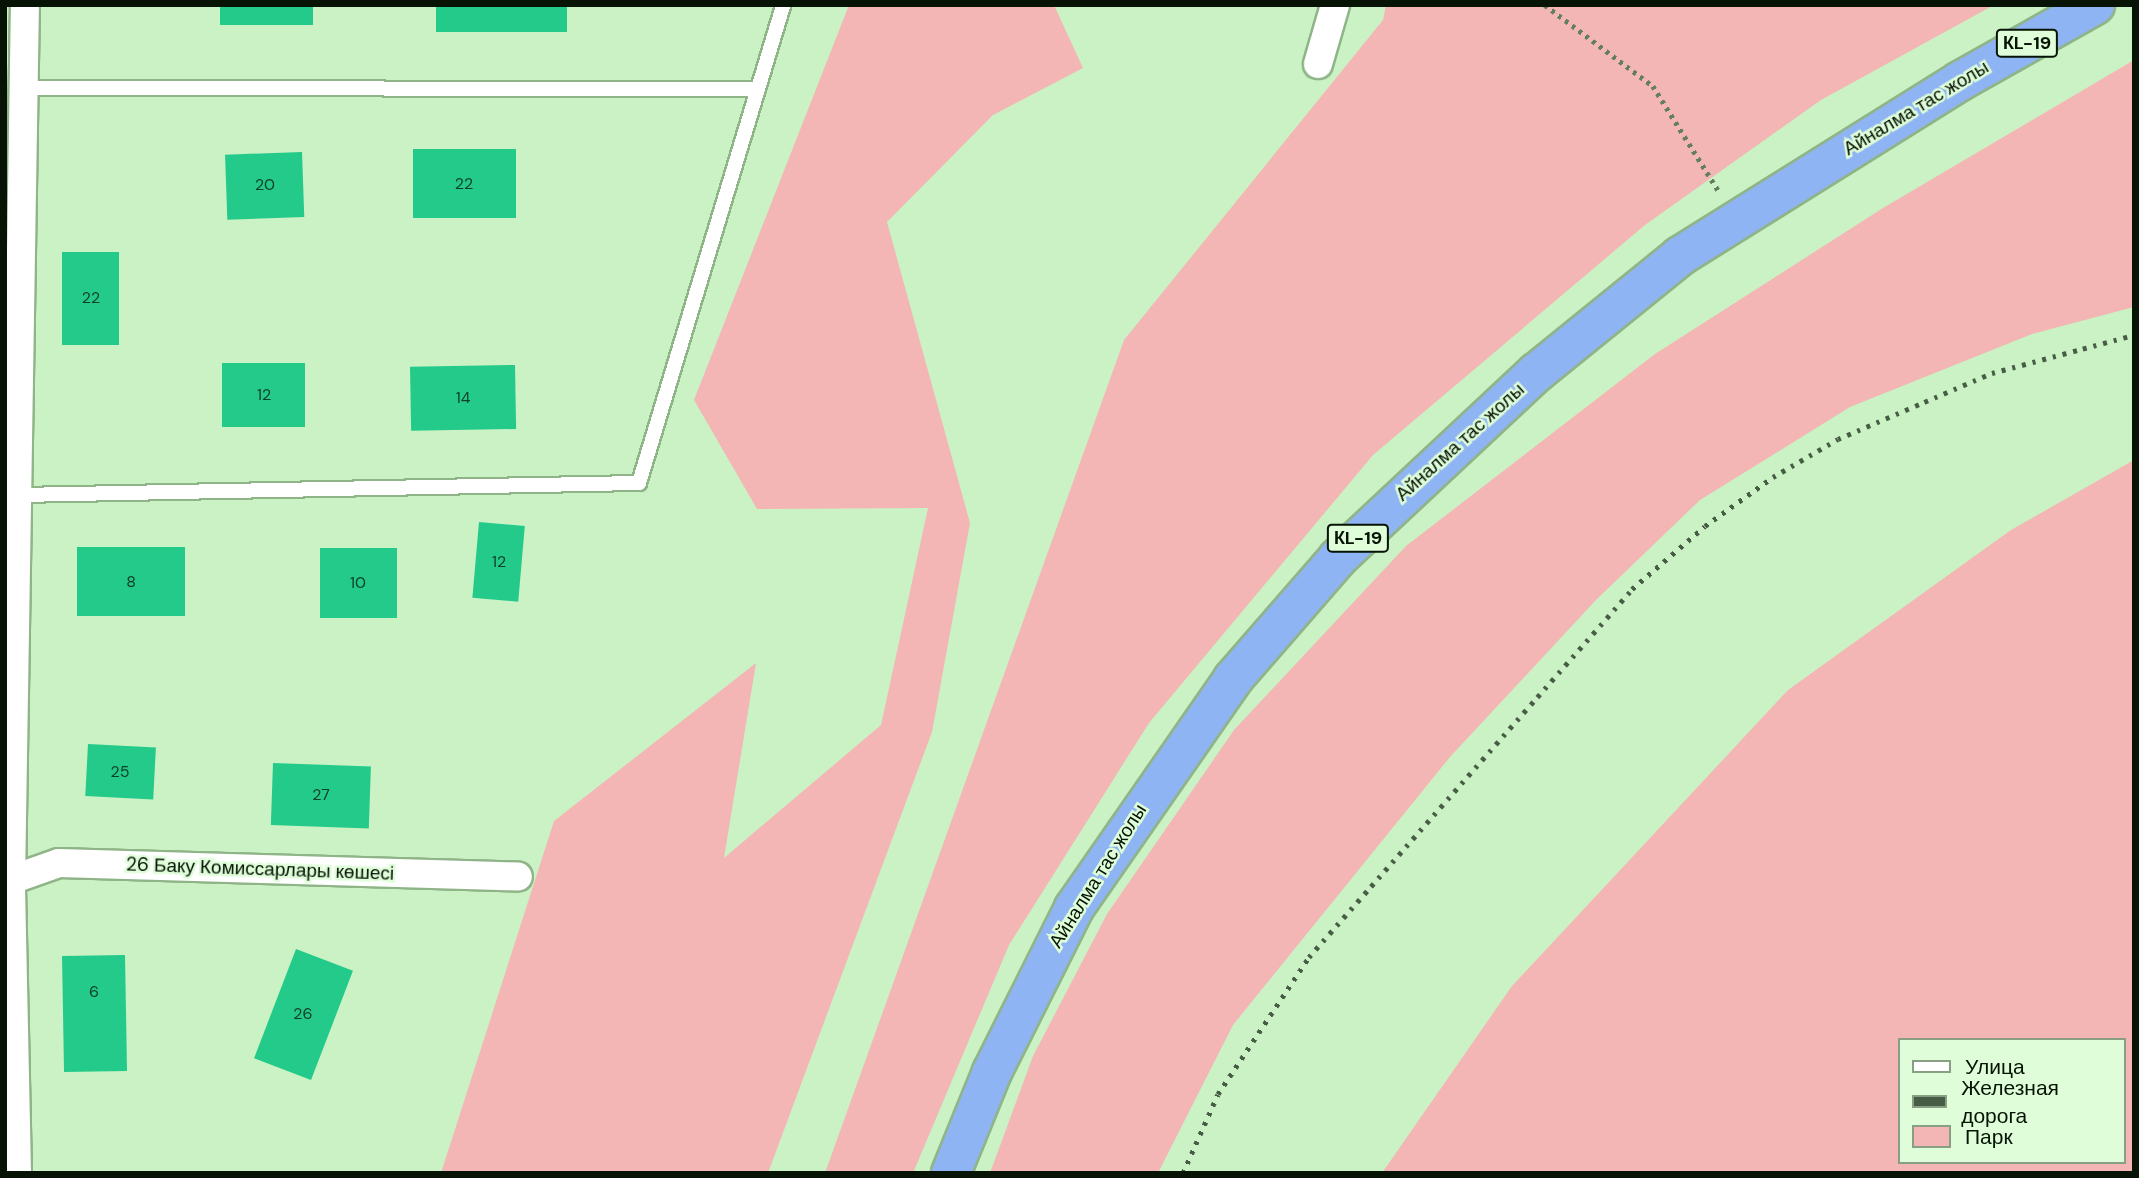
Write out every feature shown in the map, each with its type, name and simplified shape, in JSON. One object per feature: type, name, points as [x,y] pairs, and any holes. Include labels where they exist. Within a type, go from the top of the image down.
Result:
[{"type":"highway","name":"Айналма тас жолы","points":[[951,1173],[992,1072],[1074,908],[1233,679],[1338,558],[1537,372],[1680,256],[1960,81],[2095,5]]},
{"type":"street","points":[[17,1173],[8,882],[19,495],[25,5]]},
{"type":"street","points":[[1318,64],[1335,5]]},
{"type":"street","name":"26 Баку Комиссарлары көшесі","points":[[8,882],[59,863],[518,877]]},
{"type":"lane","points":[[19,495],[639,483],[783,5]]},
{"type":"lane","points":[[24,88],[758,89]]},
{"type":"path","points":[[1545,5],[1653,86],[1716,187]]},
{"type":"green space","points":[[849,5],[1054,5],[1083,68],[993,115],[887,222],[970,523],[932,732],[768,1173],[441,1173],[554,821],[756,663],[724,858],[881,725],[928,508],[757,509],[694,400]]},
{"type":"green space","points":[[1386,5],[1994,5],[1821,100],[1645,225],[1373,455],[1149,723],[1009,945],[913,1173],[825,1173],[1124,340],[1383,20]]},
{"type":"green space","points":[[2134,60],[2134,307],[2032,334],[1850,407],[1700,500],[1596,600],[1450,757],[1233,1025],[1158,1173],[990,1173],[1033,1056],[1107,914],[1234,730],[1406,546],[1655,354],[1883,208]]},
{"type":"green space","points":[[2134,460],[2134,1173],[1382,1173],[1512,986],[1788,690],[2011,530]]},
{"type":"building","points":[[220,5],[313,5],[313,25],[220,25]]},
{"type":"building","points":[[436,5],[567,5],[567,32],[436,32]]},
{"type":"building","points":[[413,149],[516,149],[516,218],[413,218]]},
{"type":"building","points":[[302,152],[304,217],[227,220],[225,155]]},
{"type":"building","points":[[62,252],[119,252],[119,345],[62,345]]},
{"type":"building","points":[[222,363],[305,363],[305,427],[222,427]]},
{"type":"building","points":[[515,365],[516,429],[411,431],[410,367]]},
{"type":"building","points":[[479,522],[525,526],[518,602],[472,598]]},
{"type":"building","points":[[77,547],[185,547],[185,616],[77,616]]},
{"type":"building","points":[[320,548],[397,548],[397,618],[320,618]]},
{"type":"building","points":[[88,744],[156,748],[153,799],[85,796]]},
{"type":"building","points":[[273,763],[371,766],[369,828],[271,825]]},
{"type":"building","points":[[296,949],[353,971],[311,1080],[254,1058]]},
{"type":"building","points":[[125,955],[127,1071],[64,1072],[62,956]]},
{"type":"railway","points":[[1183,1173],[1218,1094],[1309,957],[1632,589],[1705,526],[1773,477],[1838,439],[1992,373],[2134,335]]}]
